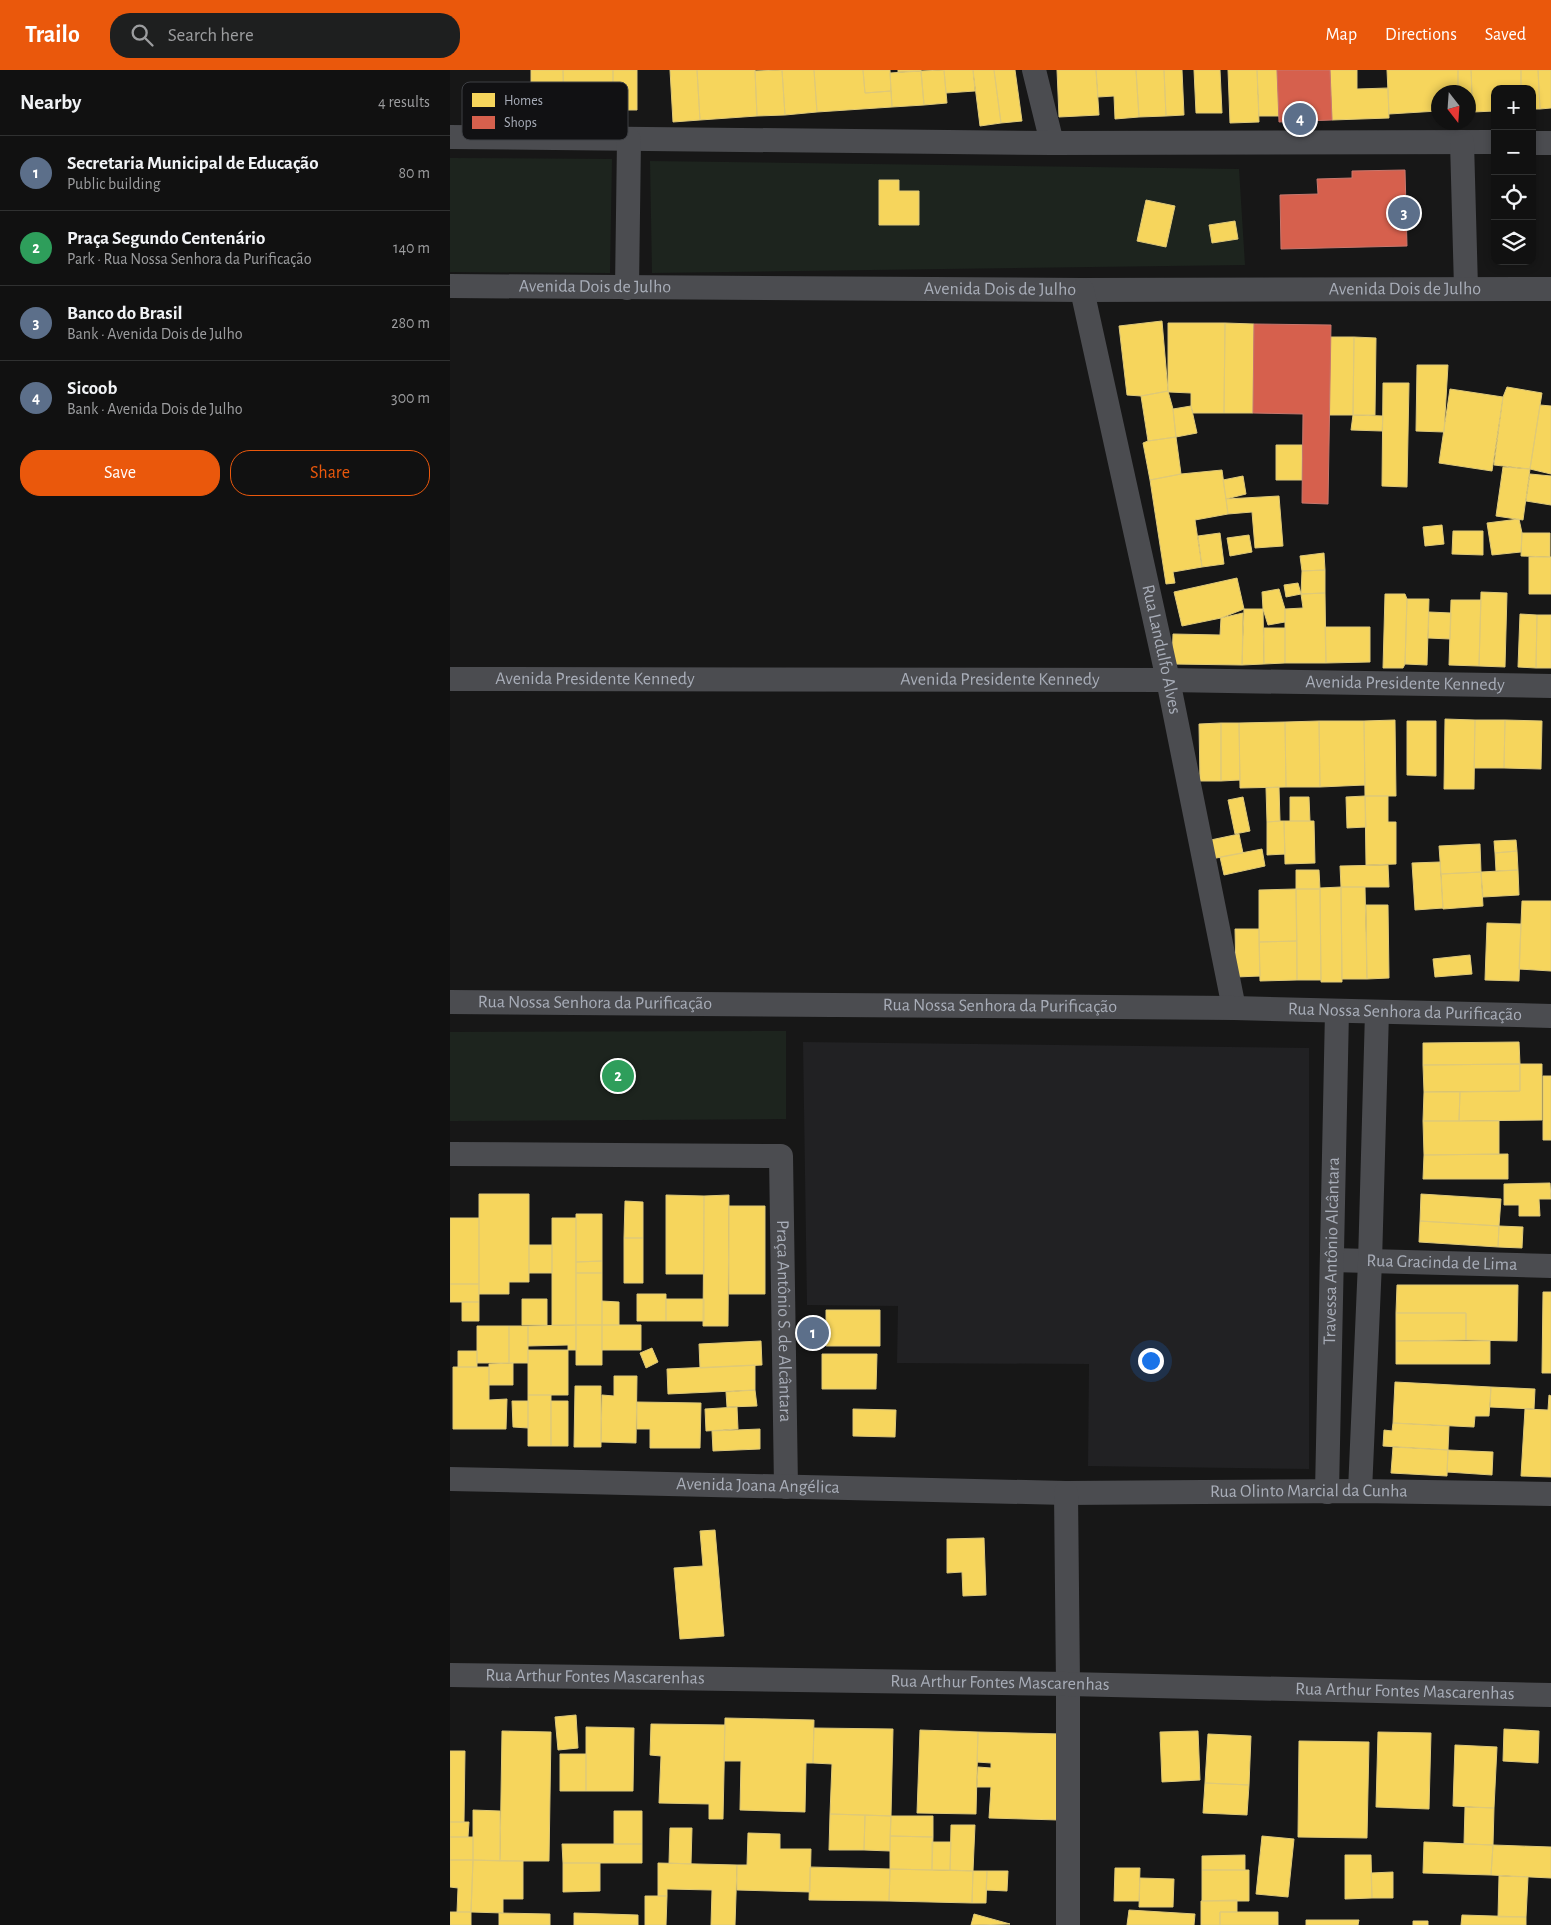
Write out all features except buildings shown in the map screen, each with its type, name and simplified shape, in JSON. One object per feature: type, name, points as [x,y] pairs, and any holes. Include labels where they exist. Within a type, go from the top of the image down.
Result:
[{"type":"street","points":[[1034,70],[1052,143]]},
{"type":"street","points":[[627,288],[629,140],[1052,143],[1491,142]]},
{"type":"street","points":[[1462,142],[1466,288]]},
{"type":"street","points":[[1536,143],[1551,143]]},
{"type":"street","name":"Avenida Dois de Julho","points":[[450,286],[1082,290],[1551,289]]},
{"type":"street","name":"Rua Landulfo Alves","points":[[1082,290],[1168,680],[1234,1008]]},
{"type":"street","name":"Avenida Presidente Kennedy","points":[[450,679],[1168,680],[1551,686]]},
{"type":"street","name":"Rua Nossa Senhora da Purificação","points":[[450,1002],[1234,1008],[1551,1016]]},
{"type":"street","name":"Travessa Antônio Alcântara","points":[[1327,1492],[1337,1011]]},
{"type":"street","name":"Travessa Antônio Alcântara","points":[[1360,1491],[1370,1262],[1377,1012]]},
{"type":"street","name":"Praça Antônio S. de Alcântara","points":[[450,1154],[781,1156],[786,1487]]},
{"type":"street","name":"Rua Gracinda de Lima","points":[[1332,1260],[1551,1266]]},
{"type":"street","name":"Avenida Joana Angélica","points":[[450,1479],[1066,1492]]},
{"type":"street","name":"Rua Olinto Marcial da Cunha","points":[[1066,1492],[1360,1491],[1551,1494]]},
{"type":"street","points":[[1066,1492],[1068,1925]]},
{"type":"street","name":"Rua Arthur Fontes Mascarenhas","points":[[450,1675],[1068,1684],[1551,1695]]},
{"type":"shaded area","points":[[450,158],[612,159],[610,273],[450,272]]},
{"type":"shaded area","points":[[650,161],[1239,169],[1245,265],[652,273]]},
{"type":"shaded area","points":[[786,1031],[786,1119],[450,1121],[450,1032]]},
{"type":"shaded area","points":[[803,1042],[1309,1048],[1309,1469],[1088,1466],[1089,1364],[897,1363],[898,1306],[807,1305]]},
{"type":"place","name":"Sicoob","points":[[1300,119]]},
{"type":"place","name":"Banco do Brasil","points":[[1404,213]]},
{"type":"place","name":"Praça Segundo Centenário","points":[[618,1076]]},
{"type":"place","name":"Secretaria Municipal de Educação","points":[[813,1333]]}]
